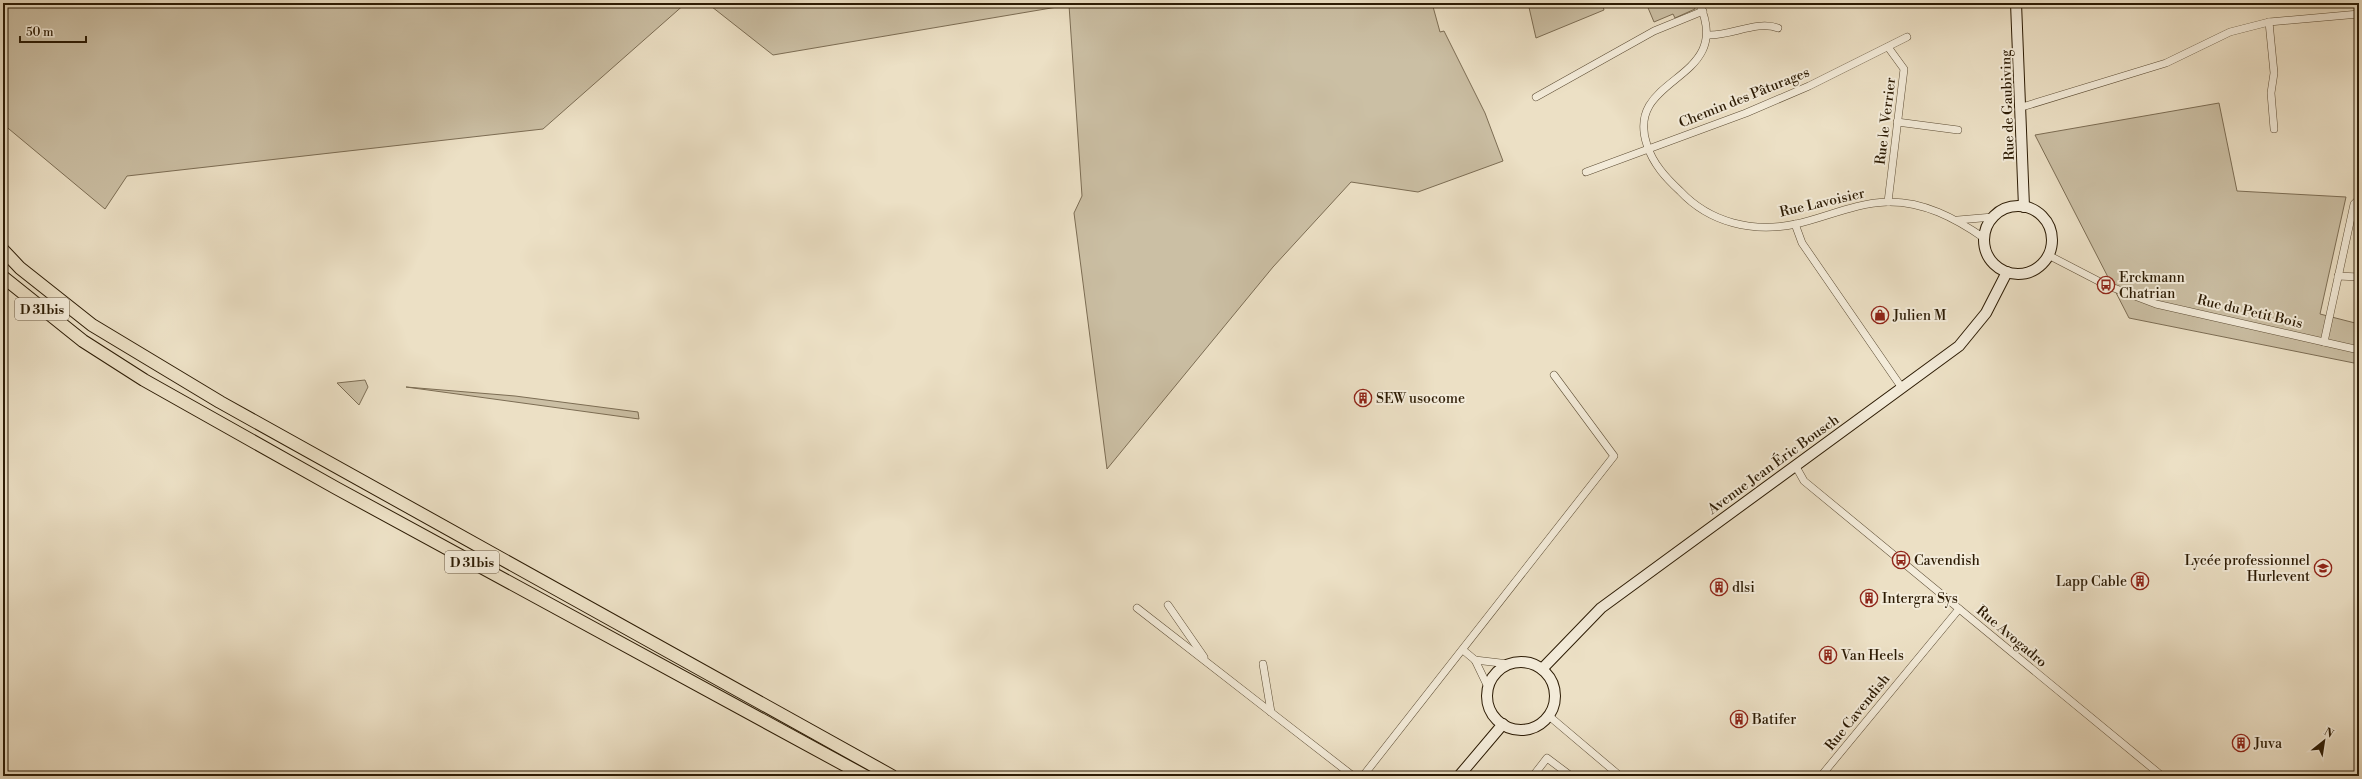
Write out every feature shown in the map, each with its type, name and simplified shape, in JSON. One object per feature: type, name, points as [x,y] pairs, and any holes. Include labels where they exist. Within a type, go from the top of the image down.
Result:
[{"type":"highway","name":"D 31bis","points":[[3,250],[20,268],[92,325],[220,402],[892,776]]},
{"type":"highway","name":"D 31bis","points":[[3,277],[83,341],[144,380],[343,491],[865,776]]},
{"type":"main road","name":"Rue de Gaubiving","points":[[2016,3],[2022,107],[2024,207]]},
{"type":"main road","points":[[2012,207],[2024,207],[2042,216],[2048,225],[2052,240],[2048,255],[2035,269],[2021,274],[2007,272],[1997,267],[1990,259],[1985,249],[1984,238],[1986,227],[1993,217],[2002,210],[2012,207]]},
{"type":"main road","name":"Avenue Jean Éric Bousch","points":[[1542,669],[1601,608],[1794,465],[1959,346],[1986,313],[2007,272]]},
{"type":"main road","points":[[1517,662],[1532,663],[1542,669],[1552,680],[1555,693],[1554,705],[1548,716],[1539,725],[1527,730],[1516,730],[1503,724],[1492,713],[1487,699],[1488,688],[1493,676],[1509,664],[1517,662]]},
{"type":"main road","points":[[1459,776],[1503,724]]},
{"type":"street","points":[[1699,3],[1703,11],[1708,35],[1717,35],[1769,24],[1778,28]]},
{"type":"street","points":[[1536,97],[1654,31],[1703,11]]},
{"type":"street","points":[[2022,107],[2166,63],[2230,32],[2269,22],[2358,14],[2359,31]]},
{"type":"street","points":[[2269,22],[2274,73],[2271,93],[2274,129]]},
{"type":"street","name":"Rue Lavoisier","points":[[1708,35],[1703,51],[1685,74],[1661,90],[1648,104],[1643,122],[1649,149],[1661,172],[1690,202],[1724,222],[1758,227],[1795,224],[1862,205],[1888,202],[1916,205],[1958,220],[1984,238]]},
{"type":"street","name":"Chemin des Pâturages","points":[[1586,172],[1746,113],[1888,47],[1906,37]]},
{"type":"street","name":"Rue le Verrier","points":[[1888,47],[1904,68],[1888,202]]},
{"type":"street","points":[[1897,122],[1958,130]]},
{"type":"street","points":[[2324,342],[2354,204],[2359,199]]},
{"type":"street","name":"Rue Lavoisier","points":[[1958,220],[1993,217]]},
{"type":"street","points":[[1795,224],[1802,243],[1902,388]]},
{"type":"street","name":"Rue du Petit Bois","points":[[2048,255],[2106,285],[2156,304],[2359,350]]},
{"type":"street","points":[[2338,276],[2359,277]]},
{"type":"street","points":[[1363,776],[1614,456],[1554,375]]},
{"type":"street","name":"Rue Avogadro","points":[[1794,465],[1804,481],[2162,776]]},
{"type":"street","points":[[1168,605],[1208,663]]},
{"type":"street","points":[[1137,608],[1353,776]]},
{"type":"street","name":"Rue Cavendish","points":[[1821,776],[1959,609]]},
{"type":"street","points":[[1463,650],[1475,660],[1488,688]]},
{"type":"street","points":[[1475,660],[1509,664]]},
{"type":"street","points":[[1262,664],[1271,712]]},
{"type":"street","points":[[1548,716],[1620,776]]},
{"type":"street","points":[[1533,776],[1547,758],[1571,776]]},
{"type":"shaded area","points":[[3,3],[686,3],[543,129],[127,176],[105,209],[3,124]]},
{"type":"shaded area","points":[[707,3],[1432,3],[1440,32],[1444,31],[1485,113],[1503,161],[1418,192],[1351,182],[1273,267],[1107,469],[1074,213],[1082,196],[1069,5],[773,55]]},
{"type":"shaded area","points":[[1528,3],[1602,3],[1604,10],[1536,38]]},
{"type":"shaded area","points":[[1646,3],[1693,3],[1695,9],[1675,18],[1673,14],[1654,22]]},
{"type":"shaded area","points":[[2219,103],[2237,191],[2346,197],[2320,314],[2359,324],[2359,364],[2129,318],[2035,135]]},
{"type":"shaded area","points":[[365,380],[368,387],[359,405],[337,383]]},
{"type":"shaded area","points":[[406,387],[515,396],[638,412],[639,419]]},
{"type":"place","name":"Erckmann Chatrian","points":[[2106,285]]},
{"type":"place","name":"Julien M","points":[[1880,315]]},
{"type":"place","name":"SEW usocome","points":[[1363,398]]},
{"type":"place","name":"Cavendish","points":[[1901,560]]},
{"type":"place","name":"Lycée professionnel Hurlevent","points":[[2323,568]]},
{"type":"place","name":"Lapp Cable","points":[[2140,581]]},
{"type":"place","name":"dlsi","points":[[1719,587]]},
{"type":"place","name":"Intergra Sys","points":[[1869,598]]},
{"type":"place","name":"Van Heels","points":[[1828,655]]},
{"type":"place","name":"Batifer","points":[[1739,719]]},
{"type":"place","name":"Juva","points":[[2241,743]]}]
